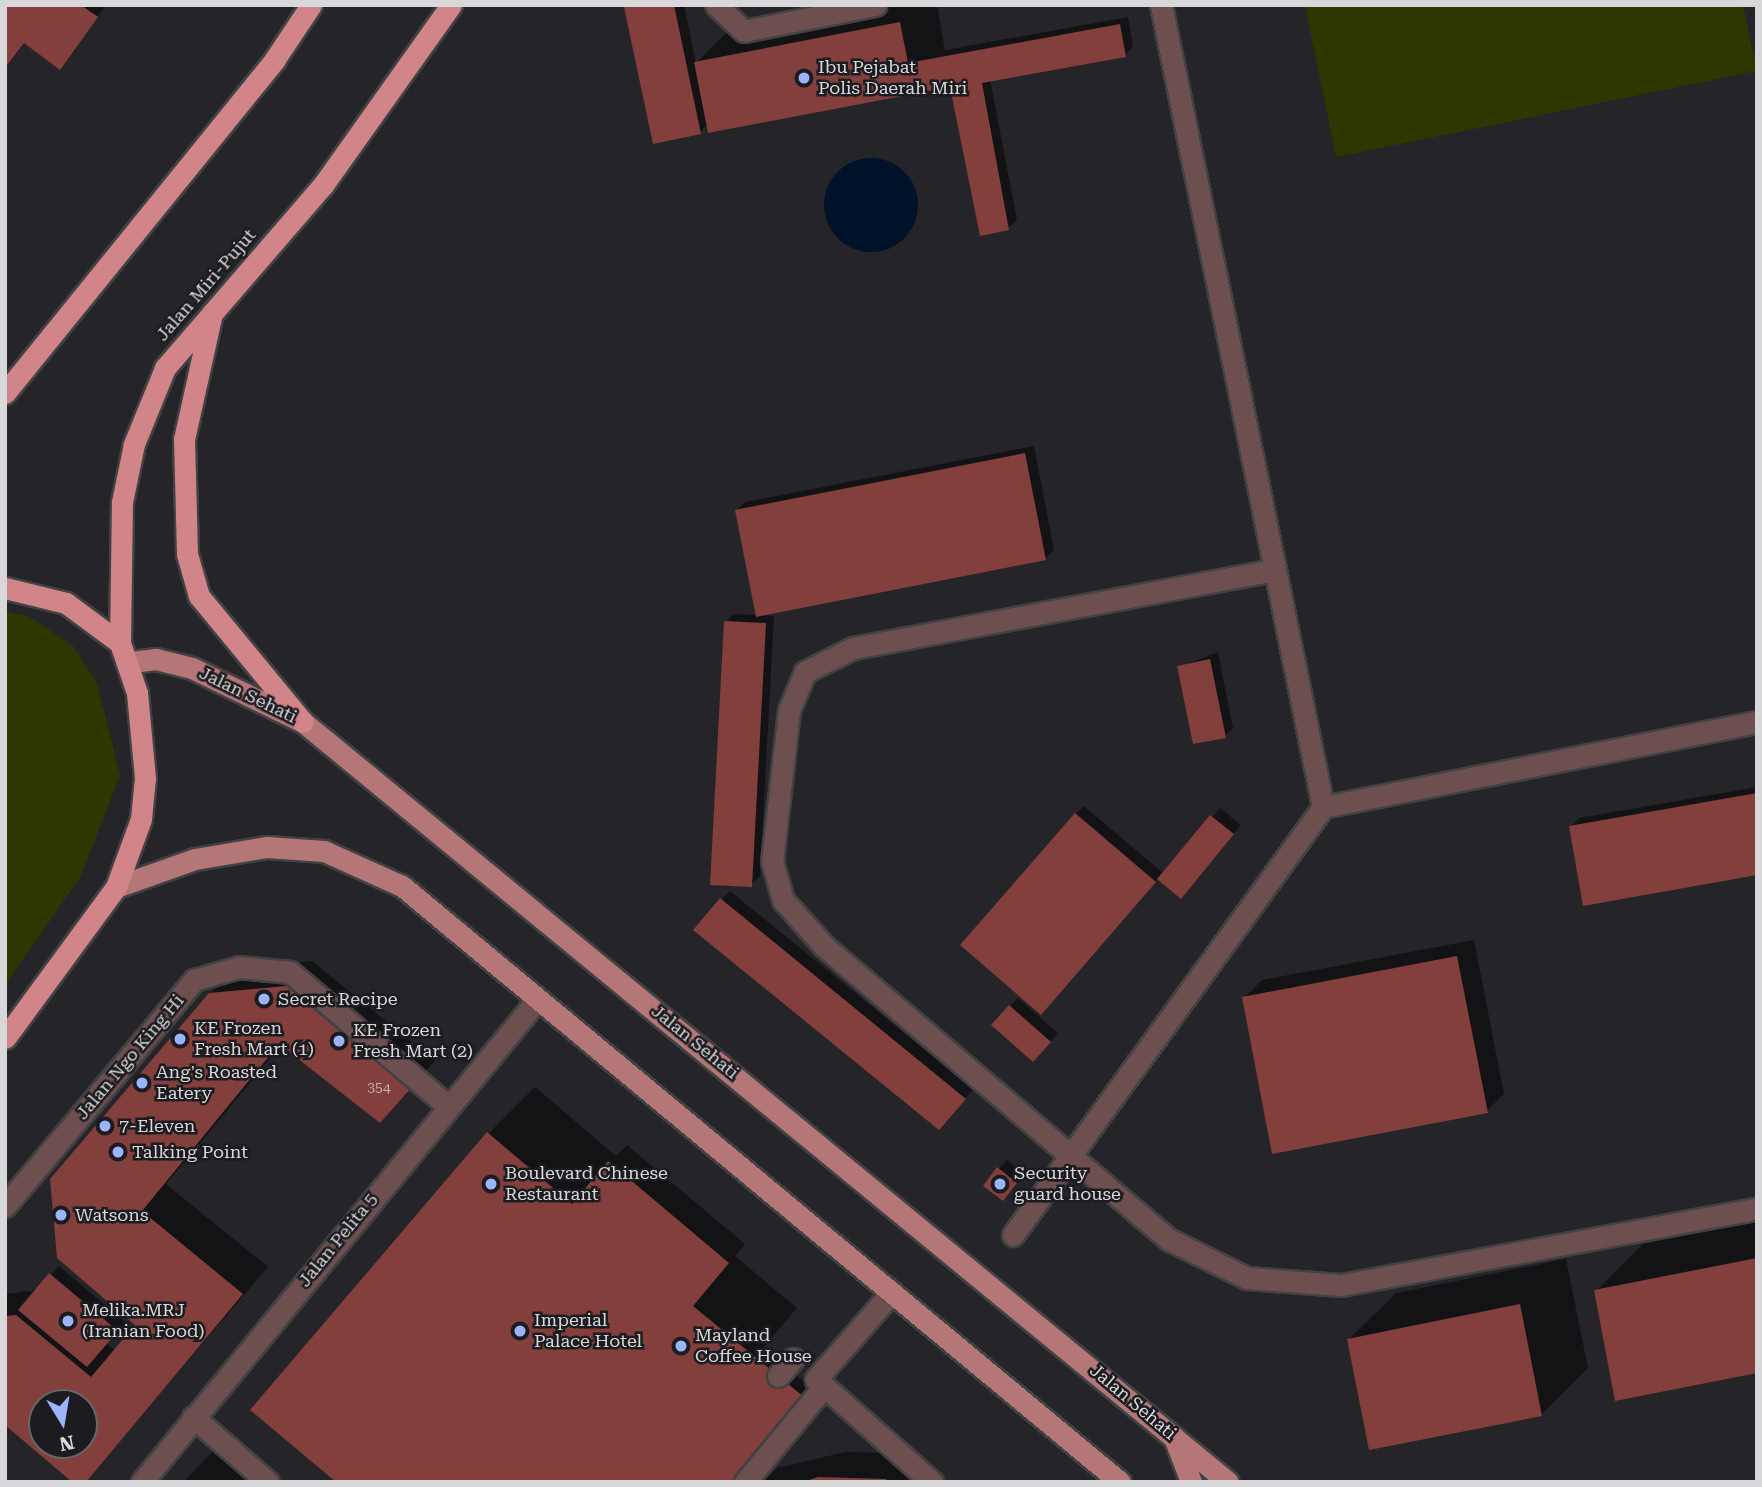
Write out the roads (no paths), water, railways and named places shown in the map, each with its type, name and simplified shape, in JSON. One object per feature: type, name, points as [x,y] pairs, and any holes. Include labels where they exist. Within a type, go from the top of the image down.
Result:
[{"type":"highway","points":[[5,393],[275,59],[311,5]]},
{"type":"highway","name":"Jalan Miri-Pujut","points":[[120,643],[122,502],[134,444],[165,368],[323,185],[451,5]]},
{"type":"highway","points":[[212,311],[184,439],[187,554],[199,596],[303,722]]},
{"type":"highway","points":[[5,588],[66,603],[120,643],[131,662],[145,778],[132,853],[117,887],[5,1038]]},
{"type":"main road","name":"Jalan Sehati","points":[[131,662],[156,659],[192,668],[303,722],[1228,1482]]},
{"type":"main road","points":[[117,887],[195,859],[267,847],[324,851],[402,886],[1121,1482]]},
{"type":"main road","points":[[1173,1435],[1191,1482]]},
{"type":"street","points":[[716,5],[744,31],[875,5]]},
{"type":"street","points":[[1161,5],[1324,807]]},
{"type":"street","points":[[1274,570],[853,648],[805,672],[789,710],[772,861],[783,900],[824,946],[1170,1240],[1247,1278],[1341,1285],[1757,1209]]},
{"type":"street","points":[[1013,1235],[1324,807],[1757,722]]},
{"type":"street","name":"Jalan Ngo King Hi","points":[[5,1206],[194,980],[239,967],[290,972],[447,1105]]},
{"type":"street","name":"Jalan Pelita 5","points":[[142,1482],[447,1105],[537,1000]]},
{"type":"street","points":[[745,1482],[892,1292]]},
{"type":"street","points":[[778,1376],[793,1359]]},
{"type":"street","points":[[820,1383],[932,1482]]},
{"type":"street","points":[[193,1417],[268,1482]]},
{"type":"water","points":[[871,158],[889,162],[904,172],[914,187],[918,205],[914,223],[904,238],[889,248],[871,252],[853,248],[838,238],[828,223],[824,205],[828,187],[838,172],[853,162]]},
{"type":"place","name":"Ibu Pejabat Polis Daerah Miri","points":[[804,78]]},
{"type":"place","name":"Secret Recipe","points":[[264,999]]},
{"type":"place","name":"KE Frozen Fresh Mart (1)","points":[[180,1039]]},
{"type":"place","name":"KE Frozen Fresh Mart (2)","points":[[339,1041]]},
{"type":"place","name":"Ang's Roasted Eatery","points":[[142,1083]]},
{"type":"place","name":"7-Eleven","points":[[105,1126]]},
{"type":"place","name":"Talking Point","points":[[118,1152]]},
{"type":"place","name":"Boulevard Chinese Restaurant","points":[[491,1184]]},
{"type":"place","name":"Security guard house","points":[[1000,1184]]},
{"type":"place","name":"Watsons","points":[[61,1215]]},
{"type":"place","name":"Melika.MRJ (Iranian Food)","points":[[68,1321]]},
{"type":"place","name":"Imperial Palace Hotel","points":[[520,1331]]},
{"type":"place","name":"Mayland Coffee House","points":[[681,1346]]}]
